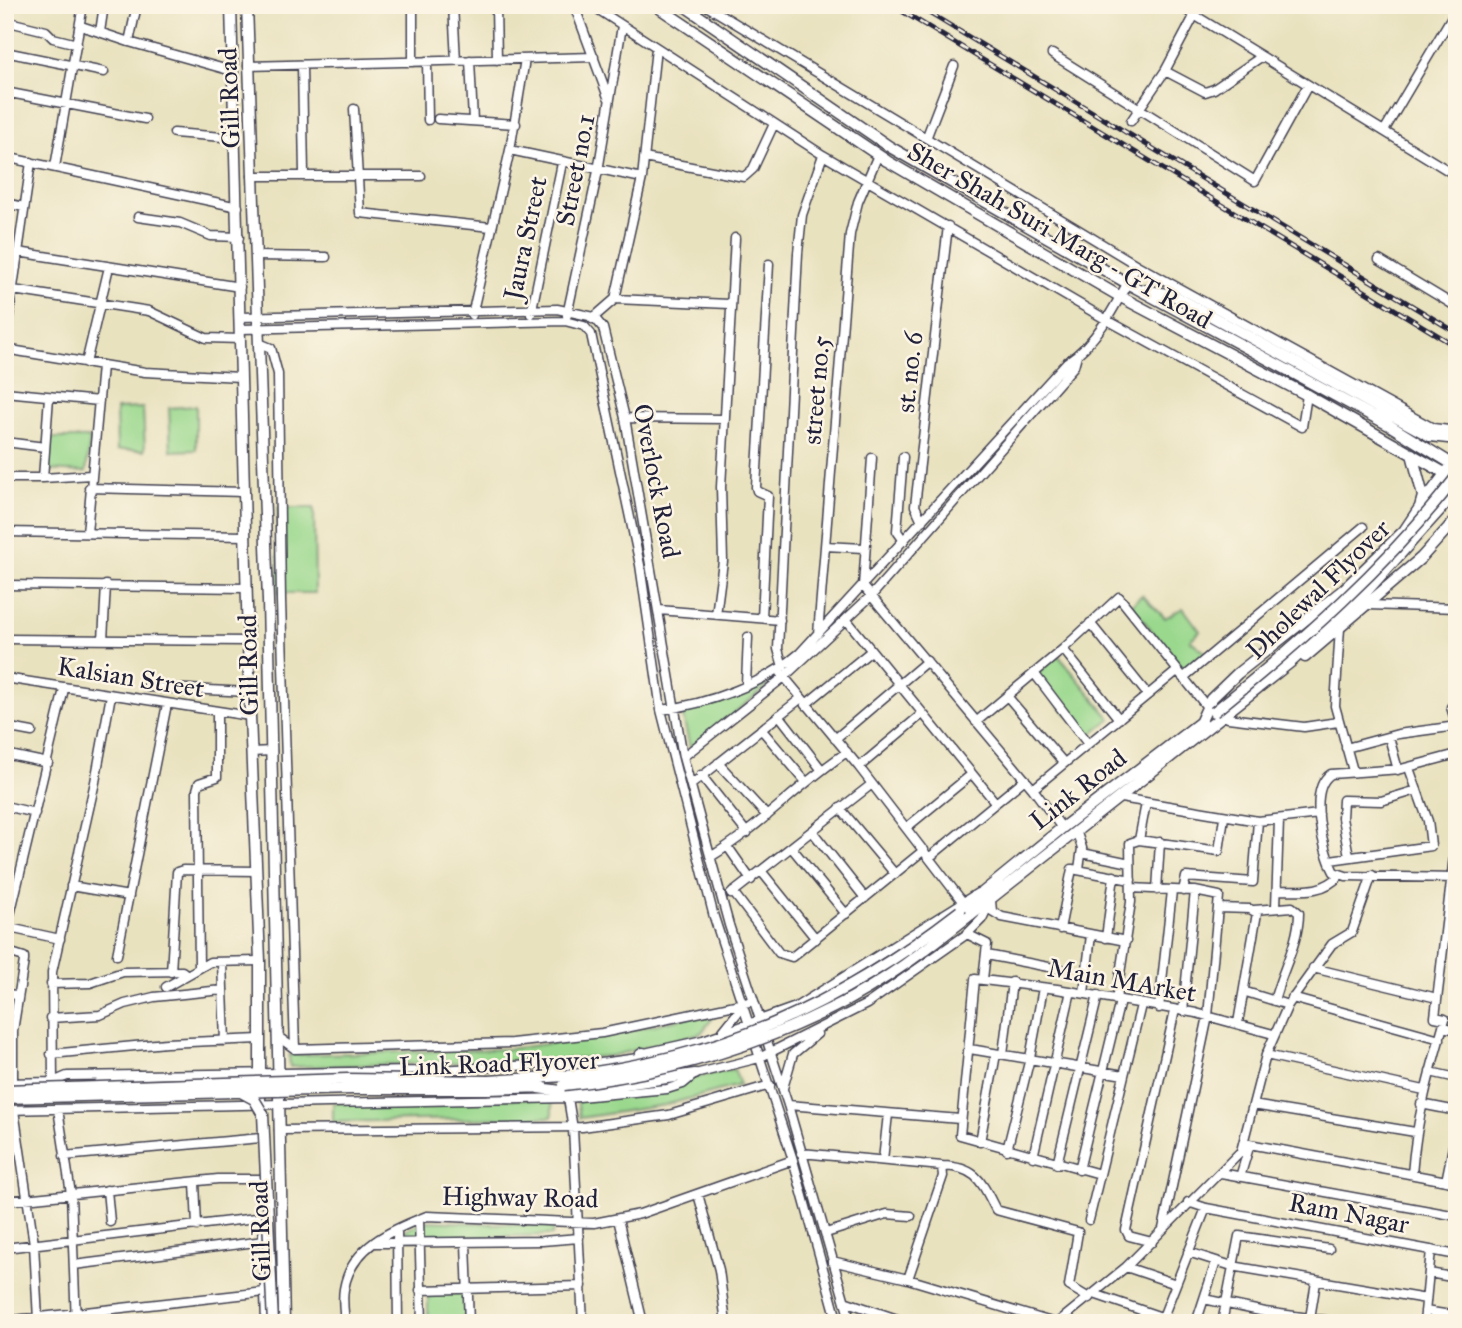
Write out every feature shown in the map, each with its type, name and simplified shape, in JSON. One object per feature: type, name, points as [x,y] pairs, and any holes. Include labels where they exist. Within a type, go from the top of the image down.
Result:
[{"type":"main road","name":"Gill Road","points":[[231,5],[249,692],[260,961],[260,1106],[267,1323]]},
{"type":"main road","name":"Gill Road","points":[[247,5],[272,751],[276,1072],[284,1323]]},
{"type":"main road","name":"Sher Shah Suri Marg - GT Road","points":[[655,5],[878,155],[1119,296],[1412,454],[1454,472]]},
{"type":"main road","name":"Sher Shah Suri Marg - GT Road","points":[[683,5],[890,147],[1139,290],[1389,425],[1454,472]]},
{"type":"main road","points":[[1139,290],[1173,295],[1420,431],[1440,439],[1457,439]]},
{"type":"main road","points":[[1412,454],[1420,476],[1420,507]]},
{"type":"main road","points":[[1201,727],[1216,727],[1217,714],[1211,699],[1238,673],[1343,590],[1380,557],[1404,531],[1420,507],[1454,472]]},
{"type":"main road","name":"Dholewal Flyover","points":[[1201,727],[1357,588],[1454,472]]},
{"type":"main road","name":"Dholewal Flyover","points":[[1217,714],[1292,661],[1358,601],[1457,491]]},
{"type":"main road","points":[[1217,714],[1369,605],[1421,558],[1456,518]]},
{"type":"main road","name":"Link Road","points":[[991,900],[1121,799],[1201,727]]},
{"type":"main road","name":"Link Road","points":[[984,891],[1062,828],[1201,727]]},
{"type":"main road","name":"Link Road Flyover","points":[[5,1098],[606,1081],[668,1068],[802,1022],[881,980],[984,891]]},
{"type":"main road","name":"Link Road Flyover","points":[[964,909],[991,900]]},
{"type":"main road","points":[[541,1083],[557,1070],[640,1056]]},
{"type":"main road","points":[[541,1083],[569,1093],[695,1074]]},
{"type":"main road","points":[[62,1089],[73,1085],[123,1081],[138,1076]]},
{"type":"main road","name":"Link Road Flyover","points":[[8,1085],[62,1089],[347,1079],[541,1083]]},
{"type":"main road","points":[[241,1092],[254,1099],[263,1114],[273,1323]]},
{"type":"street","points":[[55,167],[83,5]]},
{"type":"street","points":[[100,32],[104,5]]},
{"type":"street","points":[[129,42],[137,5]]},
{"type":"street","points":[[413,5],[413,62]]},
{"type":"street","points":[[453,5],[456,61]]},
{"type":"street","points":[[496,5],[497,60]]},
{"type":"street","points":[[574,5],[609,100]]},
{"type":"street","points":[[592,5],[823,155],[1107,320],[1301,427],[1307,395]]},
{"type":"street","points":[[705,5],[927,136],[1137,265],[1433,428],[1457,431]]},
{"type":"street","points":[[1178,5],[1457,176]]},
{"type":"street","points":[[1132,121],[1165,71],[1200,5]]},
{"type":"street","points":[[1384,131],[1457,8]]},
{"type":"street","points":[[5,21],[46,31],[53,38],[77,44]]},
{"type":"street","points":[[81,26],[232,71]]},
{"type":"street","name":"Street no.1","points":[[565,321],[598,171],[622,26]]},
{"type":"street","points":[[13,290],[149,312],[206,338],[259,329],[311,327],[565,321],[584,326],[615,299],[642,178],[656,48]]},
{"type":"street","points":[[5,52],[104,72]]},
{"type":"street","points":[[1052,54],[1255,181],[1308,85]]},
{"type":"street","points":[[248,66],[594,57]]},
{"type":"street","points":[[1165,71],[1205,92],[1214,89],[1261,57]]},
{"type":"street","points":[[472,324],[472,312],[516,124],[524,59]]},
{"type":"street","points":[[470,60],[473,121]]},
{"type":"street","points":[[427,61],[428,120]]},
{"type":"street","points":[[302,65],[304,174]]},
{"type":"street","points":[[927,136],[954,66]]},
{"type":"street","points":[[5,114],[7,93],[145,119]]},
{"type":"street","points":[[354,109],[358,211],[362,214],[491,227]]},
{"type":"street","points":[[438,119],[516,124]]},
{"type":"street","points":[[645,159],[744,177],[753,169],[774,124]]},
{"type":"street","points":[[174,133],[235,138]]},
{"type":"street","points":[[510,150],[598,171],[642,178]]},
{"type":"street","points":[[5,951],[24,957],[9,1030],[8,1085],[53,1082],[68,1076],[514,1068],[640,1056],[703,1040],[749,1021],[796,1007],[907,939],[964,909],[927,854],[859,766],[802,702],[782,672],[778,649],[800,233],[802,215],[823,155]]},
{"type":"street","name":"street no.5","points":[[818,634],[850,234],[866,179],[878,155]]},
{"type":"street","points":[[5,157],[238,207]]},
{"type":"street","points":[[5,343],[31,162]]},
{"type":"street","name":"Jaura Street","points":[[529,322],[562,163]]},
{"type":"street","points":[[252,176],[421,176]]},
{"type":"street","points":[[5,203],[24,207]]},
{"type":"street","points":[[138,217],[180,223],[211,236],[239,237]]},
{"type":"street","name":"st. no. 6","points":[[922,521],[915,506],[948,226]]},
{"type":"street","points":[[716,615],[723,561],[721,487],[729,304],[735,238]]},
{"type":"street","points":[[18,253],[240,287]]},
{"type":"street","points":[[256,256],[326,257]]},
{"type":"street","points":[[1379,260],[1457,307]]},
{"type":"street","points":[[762,618],[768,496],[757,491],[756,487],[769,264]]},
{"type":"street","points":[[662,710],[782,672],[1048,382],[1077,355],[1107,320],[1137,265]]},
{"type":"street","points":[[5,266],[16,268]]},
{"type":"street","points":[[86,363],[109,267]]},
{"type":"street","points":[[615,299],[729,304]]},
{"type":"street","points":[[240,317],[532,309],[568,310],[594,317]]},
{"type":"street","points":[[392,314],[392,327]]},
{"type":"street","points":[[311,315],[311,327]]},
{"type":"street","name":"Overlock Road","points":[[594,317],[603,328],[609,346],[625,418],[683,757],[724,898],[729,925],[788,1105],[851,1323]]},
{"type":"street","name":"Overlock Road","points":[[584,326],[594,344],[628,503],[662,710],[714,917],[793,1160],[838,1323]]},
{"type":"street","points":[[259,343],[271,348],[278,374],[281,601],[295,1049]]},
{"type":"street","points":[[5,349],[158,373],[240,377]]},
{"type":"street","points":[[683,757],[872,595],[1026,423],[1074,366],[1077,355]]},
{"type":"street","points":[[87,533],[102,366]]},
{"type":"street","points":[[5,392],[99,401]]},
{"type":"street","points":[[43,478],[49,397]]},
{"type":"street","points":[[625,418],[725,419]]},
{"type":"street","points":[[5,442],[45,447]]},
{"type":"street","points":[[903,457],[897,531],[904,541]]},
{"type":"street","points":[[872,458],[863,586],[1025,779],[1062,828]]},
{"type":"street","points":[[5,478],[91,475]]},
{"type":"street","points":[[89,488],[244,492]]},
{"type":"street","points":[[1033,789],[1148,695],[1180,674],[1363,527]]},
{"type":"street","points":[[5,532],[246,536]]},
{"type":"street","points":[[825,546],[864,548]]},
{"type":"street","points":[[103,640],[106,584]]},
{"type":"street","points":[[5,585],[106,584],[247,588]]},
{"type":"street","points":[[976,722],[1063,649],[1119,597],[1180,674],[1217,714],[1304,727],[1338,722]]},
{"type":"street","points":[[1369,605],[1457,608]]},
{"type":"street","points":[[659,610],[780,620]]},
{"type":"street","points":[[846,619],[995,802]]},
{"type":"street","points":[[1090,623],[1148,695]]},
{"type":"street","points":[[1340,628],[1334,698],[1338,722],[1353,771]]},
{"type":"street","points":[[746,684],[748,636]]},
{"type":"street","points":[[5,639],[248,641]]},
{"type":"street","points":[[1063,649],[1119,719]]},
{"type":"street","points":[[692,784],[779,715],[802,702],[871,651]]},
{"type":"street","points":[[835,739],[927,661]]},
{"type":"street","points":[[1034,673],[1088,744]]},
{"type":"street","name":"Kalsian Street","points":[[5,678],[250,716]]},
{"type":"street","points":[[147,687],[249,692]]},
{"type":"street","points":[[10,915],[64,689]]},
{"type":"street","points":[[53,1082],[51,984],[111,695]]},
{"type":"street","points":[[1007,696],[1063,763]]},
{"type":"street","points":[[117,955],[167,704]]},
{"type":"street","points":[[1346,748],[1389,737],[1457,726],[1451,707]]},
{"type":"street","points":[[198,968],[197,790],[199,783],[215,779],[218,774],[217,712]]},
{"type":"street","points":[[859,766],[922,714]]},
{"type":"street","points":[[779,715],[821,769]]},
{"type":"street","points":[[5,727],[32,732]]},
{"type":"street","points":[[761,729],[806,782]]},
{"type":"street","points":[[1389,737],[1398,770]]},
{"type":"street","points":[[251,752],[272,751]]},
{"type":"street","points":[[712,856],[747,833],[821,769],[847,752]]},
{"type":"street","points":[[5,754],[48,763]]},
{"type":"street","points":[[1454,878],[1340,875],[1334,872],[1319,814],[1318,794],[1325,778],[1353,771],[1409,768],[1457,754]]},
{"type":"street","points":[[718,763],[767,816]]},
{"type":"street","points":[[1329,860],[1430,848],[1432,841],[1428,821],[1409,768]]},
{"type":"street","points":[[906,828],[972,774]]},
{"type":"street","points":[[701,775],[747,833]]},
{"type":"street","points":[[1457,777],[1457,810]]},
{"type":"street","points":[[733,892],[779,953],[792,957],[895,874],[927,854],[1025,779]]},
{"type":"street","points":[[724,898],[762,872],[872,784]]},
{"type":"street","points":[[1349,856],[1341,808],[1343,800],[1381,801],[1417,790]]},
{"type":"street","points":[[1121,799],[1258,821],[1319,814]]},
{"type":"street","points":[[1139,840],[1146,803]]},
{"type":"street","points":[[5,806],[35,813]]},
{"type":"street","points":[[841,808],[895,874]]},
{"type":"street","points":[[1079,1170],[1118,1001],[1131,884],[1130,843],[1139,840],[1219,850],[1224,817]]},
{"type":"street","points":[[1276,907],[1279,820]]},
{"type":"street","points":[[1183,891],[1186,877],[1253,882],[1258,821]]},
{"type":"street","points":[[812,831],[865,898]]},
{"type":"street","points":[[1412,1174],[1415,1132],[1445,1019],[1435,1017],[1454,878],[1457,831]]},
{"type":"street","points":[[1077,833],[1082,853],[1079,869]]},
{"type":"street","points":[[1157,890],[1160,842]]},
{"type":"street","points":[[728,846],[751,880]]},
{"type":"street","points":[[791,847],[846,914]]},
{"type":"street","points":[[1082,853],[1130,863]]},
{"type":"street","points":[[171,971],[176,875],[183,870],[197,869],[256,871]]},
{"type":"street","points":[[1060,929],[1070,872],[1079,869],[1114,876],[1131,884],[1157,890],[1218,894],[1208,1016],[1162,1232]]},
{"type":"street","points":[[762,872],[816,939]]},
{"type":"street","points":[[1277,890],[1320,889],[1330,885],[1340,875]]},
{"type":"street","points":[[1240,1177],[1254,1105],[1273,1034],[1313,968],[1332,944],[1352,932],[1372,875]]},
{"type":"street","points":[[1105,938],[1114,876]]},
{"type":"street","points":[[71,886],[129,896]]},
{"type":"street","points":[[1159,1008],[1172,891]]},
{"type":"street","points":[[1152,1242],[1126,1235],[1136,1180],[1179,1011],[1195,891]]},
{"type":"street","points":[[991,900],[992,911],[1002,917],[1126,942]]},
{"type":"street","points":[[783,1091],[786,1071],[793,1054],[810,1038],[873,1001],[967,934],[982,919],[991,900]]},
{"type":"street","points":[[1218,908],[1296,909],[1299,915],[1293,945],[1282,970],[1274,1001]]},
{"type":"street","points":[[1238,1023],[1246,992],[1258,917],[1254,909]]},
{"type":"street","points":[[714,917],[727,913]]},
{"type":"street","points":[[5,928],[60,939]]},
{"type":"street","points":[[967,934],[985,943],[987,955],[983,979],[975,979],[960,1135],[1100,1174]]},
{"type":"street","points":[[1084,993],[1091,935]]},
{"type":"street","points":[[987,955],[1063,970]]},
{"type":"street","points":[[166,987],[210,962],[260,961]]},
{"type":"street","points":[[222,962],[225,1041]]},
{"type":"street","points":[[1313,968],[1437,999]]},
{"type":"street","points":[[51,984],[90,983],[123,972],[171,971],[186,974]]},
{"type":"street","name":"Main MArket","points":[[983,979],[1098,995],[1118,1001],[1208,1016],[1273,1034]]},
{"type":"street","points":[[979,1142],[1000,1054],[1012,982]]},
{"type":"street","points":[[1007,1150],[1030,1058],[1043,988]]},
{"type":"street","points":[[50,1018],[100,1015],[125,1004],[154,997],[222,990]]},
{"type":"street","points":[[1033,1157],[1070,991]]},
{"type":"street","points":[[1246,992],[1274,1001],[1290,1002],[1440,1038]]},
{"type":"street","points":[[5,994],[18,995]]},
{"type":"street","points":[[1057,1164],[1098,995]]},
{"type":"street","points":[[277,1036],[295,1049],[512,1043],[602,1033],[754,1001]]},
{"type":"street","points":[[38,1320],[34,1245],[28,1198],[9,1110],[568,1098],[667,1088],[683,1084],[695,1074],[759,1058],[873,1001]]},
{"type":"street","points":[[723,1031],[743,1005]]},
{"type":"street","points":[[1089,1220],[1141,1005]]},
{"type":"street","points":[[1443,1027],[1457,1030]]},
{"type":"street","points":[[51,1054],[166,1043],[260,1039]]},
{"type":"street","points":[[970,1049],[1124,1075]]},
{"type":"street","points":[[1266,1055],[1424,1090]]},
{"type":"street","points":[[1430,1072],[1457,1078]]},
{"type":"street","points":[[279,1130],[572,1127],[669,1115],[770,1085]]},
{"type":"street","points":[[568,1098],[579,1222],[583,1323]]},
{"type":"street","points":[[1421,1104],[1457,1111]]},
{"type":"street","points":[[788,1105],[960,1119]]},
{"type":"street","points":[[1254,1105],[1415,1132]]},
{"type":"street","points":[[58,1109],[71,1194],[76,1318]]},
{"type":"street","points":[[883,1160],[888,1114]]},
{"type":"street","points":[[1446,1181],[1457,1127]]},
{"type":"street","points":[[64,1156],[261,1138]]},
{"type":"street","points":[[822,1261],[834,1261],[908,1279],[1056,1323],[1126,1267],[1247,1144]]},
{"type":"street","points":[[1247,1144],[1457,1183]]},
{"type":"street","points":[[801,1153],[962,1166],[981,1180],[996,1210],[1078,1232],[1069,1286],[1091,1296],[1176,1322]]},
{"type":"street","name":"Highway Road","points":[[345,1323],[344,1289],[359,1252],[397,1229],[427,1216],[579,1222],[618,1219],[640,1214],[793,1160]]},
{"type":"street","points":[[908,1279],[943,1176],[942,1166]]},
{"type":"street","points":[[1221,1173],[1457,1216]]},
{"type":"street","points":[[5,1201],[195,1182],[262,1179]]},
{"type":"street","points":[[195,1182],[197,1226]]},
{"type":"street","points":[[107,1191],[110,1222]]},
{"type":"street","points":[[698,1194],[719,1270],[726,1323]]},
{"type":"street","name":"Ram Nagar","points":[[1188,1202],[1206,1208],[1432,1250],[1424,1323]]},
{"type":"street","points":[[1163,1317],[1206,1208]]},
{"type":"street","points":[[826,1233],[887,1214],[911,1216]]},
{"type":"street","points":[[5,1248],[264,1217]]},
{"type":"street","points":[[419,1219],[422,1323]]},
{"type":"street","points":[[618,1219],[643,1323]]},
{"type":"street","points":[[397,1229],[398,1323]]},
{"type":"street","points":[[1222,1323],[1237,1238],[1248,1235],[1329,1249]]},
{"type":"street","points":[[372,1243],[466,1243],[579,1238]]},
{"type":"street","points":[[74,1265],[264,1241]]},
{"type":"street","points":[[466,1243],[469,1323]]},
{"type":"street","points":[[1432,1250],[1457,1255]]},
{"type":"street","points":[[1188,1252],[1232,1266],[1426,1299]]},
{"type":"street","points":[[1196,1323],[1216,1262]]},
{"type":"street","points":[[1126,1267],[1176,1284]]},
{"type":"street","points":[[1429,1273],[1457,1278]]},
{"type":"street","points":[[1305,1319],[1316,1282]]},
{"type":"street","points":[[420,1290],[582,1286]]},
{"type":"street","points":[[5,1321],[76,1318],[265,1292]]},
{"type":"street","points":[[1204,1299],[1305,1319],[1344,1323]]},
{"type":"street","points":[[847,1302],[909,1323]]},
{"type":"street","points":[[1425,1311],[1457,1316]]},
{"type":"street","points":[[1263,1323],[1265,1312]]},
{"type":"green space","points":[[196,406],[196,450],[171,451],[169,408]]},
{"type":"green space","points":[[143,408],[145,450],[117,450],[116,409]]},
{"type":"green space","points":[[49,438],[90,438],[86,472],[46,470]]},
{"type":"green space","points":[[278,508],[314,508],[315,593],[278,593]]},
{"type":"green space","points":[[1142,595],[1165,618],[1183,608],[1200,631],[1190,640],[1206,653],[1183,669],[1131,605]]},
{"type":"green space","points":[[1058,655],[1111,719],[1088,737],[1033,677]]},
{"type":"green space","points":[[772,683],[690,748],[682,712]]},
{"type":"green space","points":[[704,1013],[714,1016],[701,1033],[611,1056],[290,1067],[289,1055],[508,1049],[606,1036]]},
{"type":"green space","points":[[734,1069],[740,1085],[665,1105],[580,1118],[577,1098],[662,1085]]},
{"type":"green space","points":[[552,1098],[552,1117],[333,1122],[333,1103]]},
{"type":"green space","points":[[425,1221],[555,1226],[552,1235],[399,1239],[403,1231]]},
{"type":"green space","points":[[464,1288],[466,1318],[428,1322],[428,1291]]},
{"type":"railway","points":[[892,5],[1457,347]]},
{"type":"railway","points":[[916,5],[1457,333]]}]
